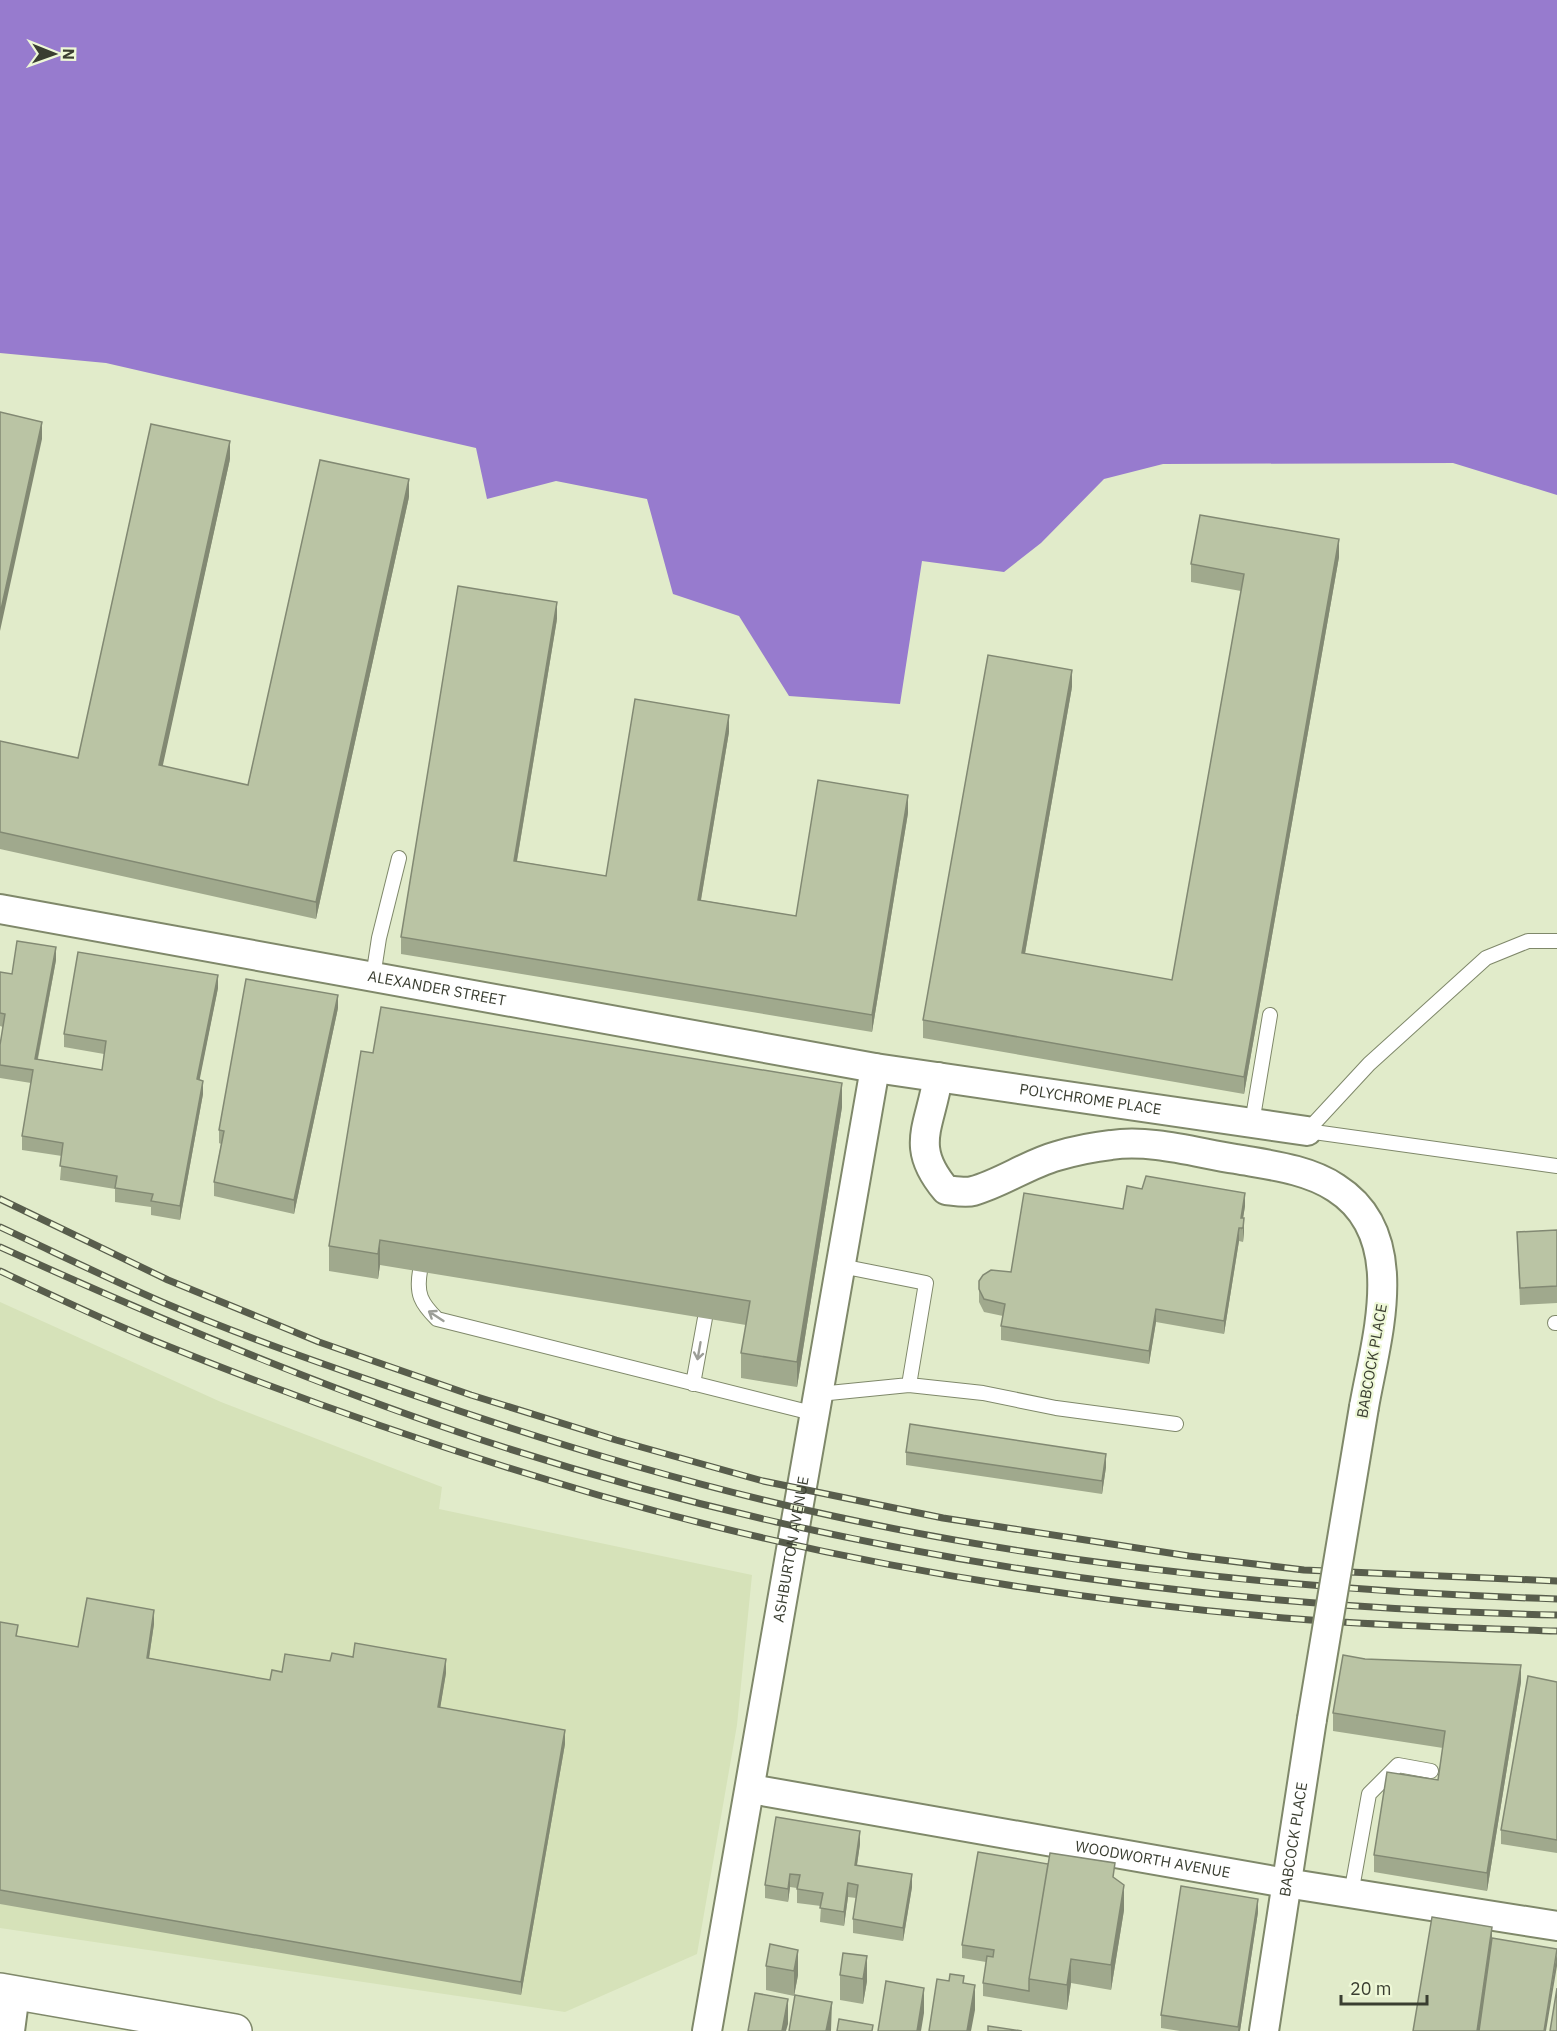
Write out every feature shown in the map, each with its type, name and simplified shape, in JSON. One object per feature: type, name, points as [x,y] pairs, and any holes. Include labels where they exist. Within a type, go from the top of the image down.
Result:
[{"type":"street","name":"ALEXANDER STREET","points":[[0,909],[875,1068]]},
{"type":"street","name":"POLYCHROME PLACE","points":[[875,1068],[1307,1131]]},
{"type":"street","name":"ASHBURTON AVENUE","points":[[707,2031],[875,1068]]},
{"type":"street","name":"BABCOCK PLACE","points":[[938,1077],[922,1143],[930,1171],[946,1190],[972,1192],[1056,1156],[1113,1145],[1150,1146],[1295,1171],[1335,1187],[1351,1200],[1371,1228],[1382,1263],[1383,1298],[1312,1719],[1264,2031]]},
{"type":"street","points":[[1150,1146],[1155,1108]]},
{"type":"street","name":"WOODWORTH AVENUE","points":[[750,1789],[1286,1883],[1557,1926]]},
{"type":"street","points":[[10,2031],[8,1991],[235,2031]]},
{"type":"lane","points":[[373,977],[379,938],[399,858]]},
{"type":"lane","points":[[1307,1131],[1369,1064],[1486,958],[1528,941],[1557,941]]},
{"type":"lane","points":[[1252,1123],[1270,1015]]},
{"type":"lane","points":[[1307,1131],[1557,1166]]},
{"type":"lane","points":[[841,1266],[926,1283],[909,1386]]},
{"type":"lane","points":[[420,1271],[418,1284],[422,1305],[437,1319],[693,1384],[817,1404],[909,1386],[983,1393],[1056,1408],[1176,1424]]},
{"type":"lane","points":[[693,1384],[705,1318]]},
{"type":"lane","points":[[1352,1893],[1369,1794],[1398,1765],[1431,1771]]},
{"type":"shaded area","points":[[0,0],[1557,0],[1557,495],[1453,463],[1163,464],[1104,479],[1041,543],[1004,572],[922,561],[900,704],[789,696],[739,616],[673,594],[647,499],[556,481],[487,499],[476,448],[106,363],[0,353]]},
{"type":"shaded area","points":[[0,1302],[221,1402],[442,1487],[439,1509],[752,1575],[737,1725],[697,1954],[565,2012],[0,1928]]},
{"type":"building","points":[[0,412],[42,422],[0,614]]},
{"type":"building","points":[[151,424],[230,441],[159,765],[248,785],[320,460],[409,479],[316,902],[0,832],[0,741],[78,758]]},
{"type":"building","points":[[1200,515],[1339,539],[1244,1077],[923,1020],[988,655],[1072,670],[1022,953],[1172,980],[1244,574],[1191,564]]},
{"type":"building","points":[[458,586],[557,602],[514,861],[606,876],[635,699],[729,715],[698,900],[796,916],[818,780],[908,795],[872,1015],[401,937]]},
{"type":"building","points":[[17,941],[56,947],[35,1059],[102,1070],[106,1041],[64,1034],[78,952],[218,975],[197,1079],[203,1081],[180,1206],[151,1201],[153,1194],[115,1188],[117,1176],[60,1166],[63,1143],[22,1136],[33,1070],[0,1065],[0,1045],[5,1014],[0,1013],[0,972],[12,974]]},
{"type":"building","points":[[246,979],[338,995],[294,1200],[214,1182],[224,1131],[219,1130]]},
{"type":"building","points":[[381,1007],[842,1083],[797,1362],[741,1353],[750,1301],[380,1240],[378,1254],[329,1246],[361,1051],[373,1053]]},
{"type":"building","points":[[1146,1176],[1245,1193],[1241,1218],[1244,1218],[1243,1228],[1239,1228],[1224,1321],[1156,1309],[1149,1351],[1001,1326],[1005,1304],[984,1299],[979,1289],[979,1281],[991,1270],[1011,1272],[1024,1193],[1123,1209],[1127,1186],[1142,1189]]},
{"type":"building","points":[[1557,1230],[1557,1286],[1520,1288],[1517,1232]]},
{"type":"building","points":[[910,1424],[1106,1454],[1102,1481],[906,1452]]},
{"type":"building","points":[[87,1598],[154,1610],[147,1658],[270,1680],[272,1670],[282,1672],[285,1654],[330,1661],[332,1653],[353,1657],[355,1643],[446,1659],[438,1707],[565,1730],[521,1982],[0,1890],[0,1622],[18,1625],[16,1636],[78,1647]]},
{"type":"building","points":[[1343,1655],[1365,1659],[1521,1665],[1487,1873],[1374,1855],[1387,1772],[1438,1780],[1445,1731],[1333,1713]]},
{"type":"building","points":[[1528,1676],[1557,1682],[1557,1840],[1501,1830]]},
{"type":"building","points":[[776,1817],[860,1831],[855,1865],[912,1874],[903,1928],[853,1919],[858,1885],[848,1883],[844,1912],[820,1908],[823,1893],[797,1889],[800,1875],[790,1874],[788,1889],[765,1885]]},
{"type":"building","points":[[978,1852],[1048,1864],[1029,1991],[983,1983],[987,1956],[993,1957],[994,1950],[962,1945]]},
{"type":"building","points":[[1050,1853],[1115,1863],[1113,1877],[1124,1885],[1111,1965],[1071,1959],[1067,1985],[1029,1979]]},
{"type":"building","points":[[1181,1886],[1258,1899],[1238,2027],[1161,2015]]},
{"type":"building","points":[[1432,1917],[1492,1927],[1477,2031],[1413,2031]]},
{"type":"building","points":[[1492,1938],[1557,1949],[1544,2031],[1479,2031]]},
{"type":"building","points":[[770,1944],[798,1950],[794,1971],[766,1966]]},
{"type":"building","points":[[843,1953],[867,1956],[863,1979],[840,1975]]},
{"type":"building","points":[[950,1974],[964,1976],[963,1983],[975,1985],[967,2031],[929,2031],[937,1979],[949,1981]]},
{"type":"building","points":[[886,1981],[924,1988],[917,2031],[878,2031]]},
{"type":"building","points":[[1557,1988],[1557,2031],[1550,2031]]},
{"type":"building","points":[[755,1993],[788,1999],[782,2031],[748,2031]]},
{"type":"building","points":[[795,1995],[832,2002],[826,2031],[789,2031]]},
{"type":"building","points":[[839,2019],[873,2025],[872,2031],[837,2031]]},
{"type":"building","points":[[988,2026],[1022,2031],[988,2031]]},
{"type":"railway","points":[[0,1199],[168,1280],[319,1342],[471,1395],[616,1440],[763,1481],[943,1518],[1189,1556],[1304,1570],[1557,1581]]},
{"type":"railway","points":[[0,1227],[162,1302],[318,1362],[569,1446],[674,1477],[780,1504],[922,1534],[1103,1563],[1284,1583],[1557,1599]]},
{"type":"railway","points":[[0,1247],[226,1345],[399,1412],[591,1474],[726,1510],[863,1541],[1001,1565],[1139,1585],[1278,1600],[1418,1610],[1557,1615]]},
{"type":"railway","points":[[0,1271],[155,1341],[375,1424],[598,1495],[770,1540],[945,1575],[1121,1601],[1330,1621],[1557,1631]]}]
